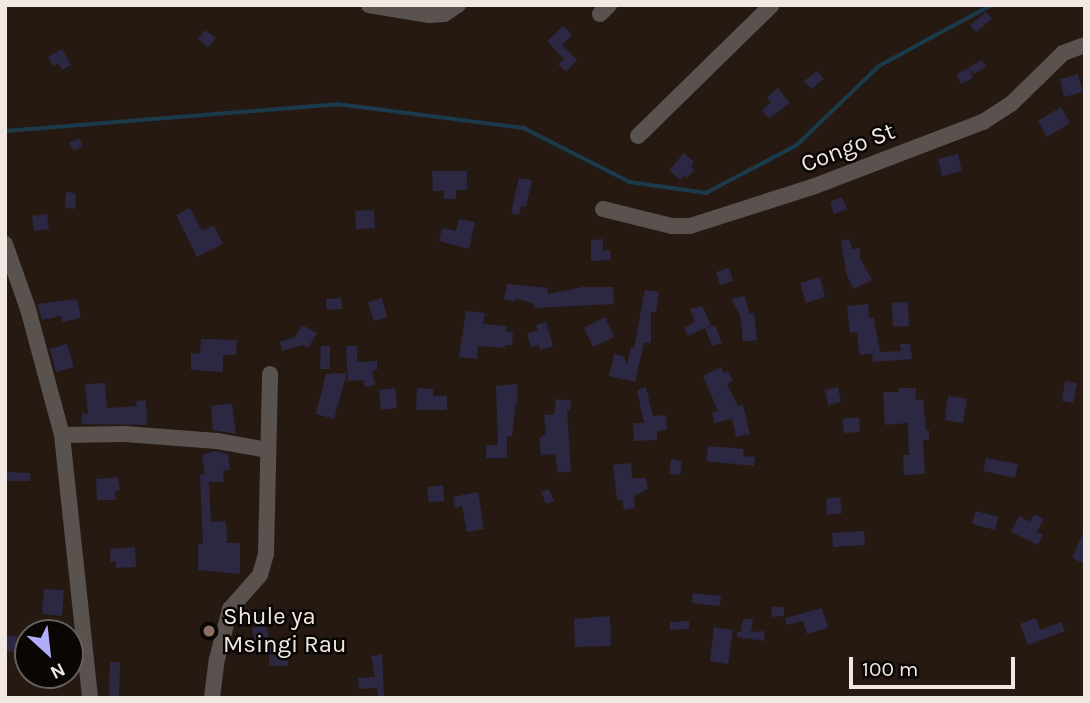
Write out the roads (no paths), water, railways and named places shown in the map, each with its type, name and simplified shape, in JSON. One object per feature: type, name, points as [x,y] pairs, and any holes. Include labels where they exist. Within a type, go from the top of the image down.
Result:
[{"type":"street","points":[[369,5],[429,15],[444,14],[458,5]]},
{"type":"street","points":[[638,136],[772,5]]},
{"type":"street","name":"Congo St","points":[[603,209],[672,226],[690,226],[815,186],[983,122],[1011,104],[1063,54],[1085,45]]},
{"type":"street","points":[[5,244],[28,309],[62,435],[90,698]]},
{"type":"street","points":[[212,698],[221,639],[230,609],[260,575],[266,554],[270,374]]},
{"type":"street","points":[[62,435],[125,434],[217,441],[268,450]]},
{"type":"waterway","points":[[5,131],[337,104],[524,128],[630,182],[706,193],[797,145],[879,66],[992,5]]},
{"type":"place","name":"Shule ya Msingi Rau","points":[[209,631]]}]
